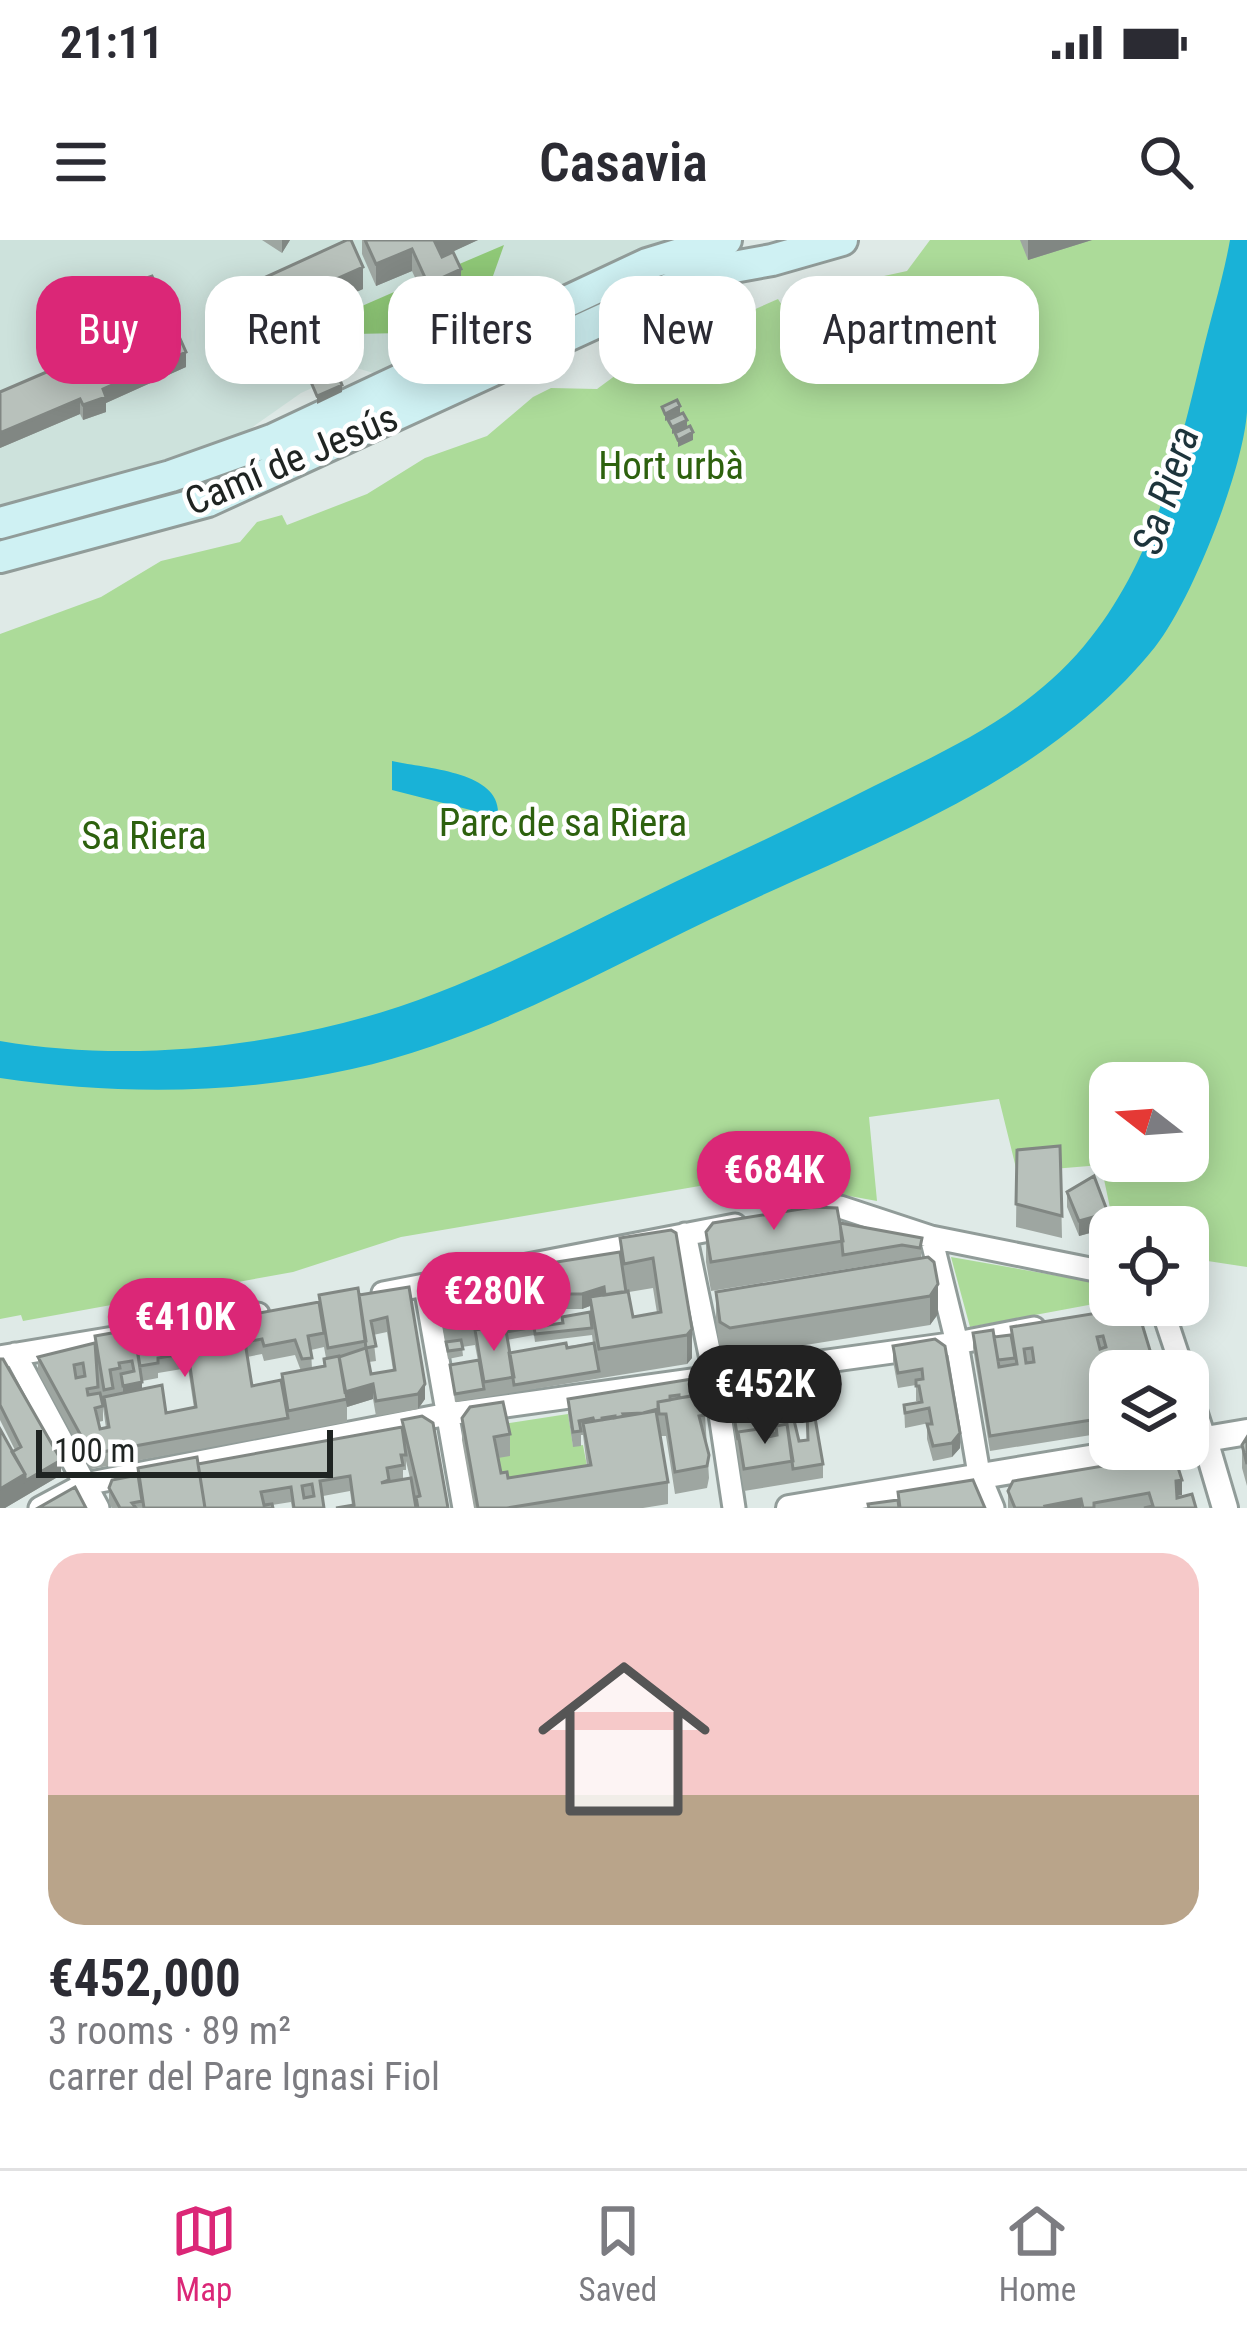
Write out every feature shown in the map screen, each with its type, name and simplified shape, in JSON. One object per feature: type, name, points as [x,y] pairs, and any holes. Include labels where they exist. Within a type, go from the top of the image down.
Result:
[{"type":"main road","name":"Camí de Jesús","points":[[0,523],[171,476],[272,440],[646,264],[726,240]]},
{"type":"main road","points":[[772,260],[806,240]]},
{"type":"main road","name":"Camí de Jesús","points":[[0,557],[208,501],[706,272],[842,240]]},
{"type":"street","points":[[795,1215],[840,1207],[931,1237],[1089,1269]]},
{"type":"street","points":[[356,1298],[751,1222]]},
{"type":"street","points":[[685,1234],[714,1374],[734,1508]]},
{"type":"street","points":[[931,1237],[957,1343],[979,1474],[993,1508]]},
{"type":"street","points":[[424,1286],[464,1508]]},
{"type":"street","points":[[98,1508],[8,1355],[288,1309]]},
{"type":"street","points":[[40,1508],[85,1484],[448,1414],[957,1343],[1065,1322]]},
{"type":"street","points":[[1209,1439],[1247,1432]]},
{"type":"street","points":[[789,1508],[1089,1457]]},
{"type":"street","points":[[1209,1470],[1225,1508]]},
{"type":"shaded area","points":[[0,240],[677,240],[575,286],[575,276],[388,276],[388,371],[380,375],[364,370],[364,276],[205,276],[205,384],[321,384],[230,443],[192,457],[139,467],[140,473],[17,505],[0,505]]},
{"type":"green space","name":"Parc de sa Riera","points":[[930,240],[1247,240],[1247,1267],[1209,1261],[1209,1206],[1110,1206],[1105,1182],[1209,1182],[1209,1062],[1089,1062],[1089,1166],[1017,1172],[999,1099],[869,1117],[877,1201],[827,1192],[825,1166],[401,1237],[293,1272],[23,1321],[21,1315],[0,1319],[0,634],[101,597],[161,561],[240,542],[257,522],[282,515],[287,525],[367,494],[425,458],[487,436],[551,388],[756,384],[756,309],[778,299],[780,384],[1039,384],[1039,276],[884,276],[907,271]]},
{"type":"green space","points":[[504,245],[493,276],[454,276],[450,268]]},
{"type":"green space","points":[[388,295],[388,333],[364,334],[364,305]]},
{"type":"green space","points":[[951,1257],[1089,1281],[1089,1305],[970,1327]]},
{"type":"green space","points":[[568,1414],[573,1446],[583,1445],[591,1487],[508,1500],[494,1459],[503,1424]]},
{"type":"water","points":[[1230,240],[1247,240],[1247,412],[1236,467],[1213,535],[1184,600],[1155,647],[1110,696],[1006,775],[891,837],[535,1004],[399,1057],[309,1078],[221,1088],[132,1089],[0,1078],[0,1041],[85,1050],[216,1046],[301,1033],[429,996],[513,961],[825,810],[959,743],[1013,710],[1084,646],[1108,614],[1146,544],[1183,433]]},
{"type":"water","points":[[392,761],[476,781],[496,802],[498,817],[392,790]]},
{"type":"building","points":[[347,240],[363,267],[343,276],[268,276]]},
{"type":"building","points":[[365,240],[434,240],[442,257],[453,252],[461,269],[446,276],[424,276],[412,249],[376,264]]},
{"type":"building","points":[[36,377],[36,384],[114,384],[103,389],[106,397],[83,405],[80,399],[0,433],[0,392]]},
{"type":"building","points":[[312,384],[342,384],[342,385],[317,396]]},
{"type":"building","points":[[677,400],[680,406],[665,414],[662,407]]},
{"type":"building","points":[[683,413],[687,420],[672,427],[668,420]]},
{"type":"building","points":[[690,426],[693,432],[678,440],[675,433]]},
{"type":"building","points":[[1060,1146],[1062,1216],[1016,1204],[1017,1150]]},
{"type":"building","points":[[1089,1179],[1096,1182],[1105,1206],[1089,1206],[1089,1218],[1079,1221],[1067,1192]]},
{"type":"building","points":[[813,1207],[837,1208],[843,1241],[711,1262],[706,1232],[713,1223]]},
{"type":"building","points":[[840,1223],[922,1238],[920,1248],[902,1245],[843,1255]]},
{"type":"building","points":[[676,1233],[692,1329],[687,1335],[599,1349],[590,1297],[628,1291],[633,1317],[661,1312],[653,1258],[624,1264],[620,1238]]},
{"type":"building","points":[[620,1252],[626,1292],[605,1295],[604,1287],[531,1304],[525,1267]]},
{"type":"building","points":[[928,1257],[934,1262],[938,1284],[930,1296],[730,1328],[720,1322],[716,1292]]},
{"type":"building","points":[[496,1258],[500,1284],[471,1289],[475,1315],[446,1320],[437,1267]]},
{"type":"building","points":[[409,1287],[425,1384],[418,1394],[376,1401],[373,1384],[345,1392],[339,1357],[366,1348],[359,1295]],"holes":[[[387,1317],[395,1370],[371,1374],[366,1348],[376,1346],[371,1321]]]},
{"type":"building","points":[[358,1288],[366,1341],[328,1348],[319,1295]]},
{"type":"building","points":[[319,1302],[324,1333],[308,1336],[312,1358],[302,1359],[295,1340],[264,1346],[262,1339],[245,1342],[252,1386],[281,1380],[288,1418],[91,1454],[38,1357],[95,1343],[98,1387],[87,1389],[88,1395],[100,1393],[103,1406],[95,1408],[100,1429],[109,1427],[104,1397],[162,1385],[166,1413],[196,1407],[188,1353],[140,1366],[135,1336]],"holes":[[[83,1363],[85,1376],[76,1378],[74,1365]]]},
{"type":"building","points":[[507,1304],[510,1320],[524,1318],[523,1307],[530,1308],[534,1327],[506,1332],[500,1305]]},
{"type":"building","points":[[590,1312],[592,1328],[535,1334],[534,1327],[563,1323],[562,1317]]},
{"type":"building","points":[[1089,1314],[1089,1326],[1143,1326],[1150,1350],[1089,1350],[1089,1420],[990,1436],[973,1333],[993,1330],[999,1367],[1017,1364],[1011,1327]],"holes":[[[1032,1348],[1034,1362],[1026,1363],[1024,1349]]]},
{"type":"building","points":[[505,1325],[514,1377],[484,1382],[475,1330]]},
{"type":"building","points":[[134,1329],[142,1382],[123,1386],[121,1374],[134,1371],[132,1361],[119,1363],[120,1368],[110,1370],[113,1388],[104,1390],[95,1336]]},
{"type":"building","points":[[1011,1335],[1015,1358],[998,1360],[994,1337]]},
{"type":"building","points":[[935,1339],[945,1346],[960,1433],[952,1443],[933,1446],[927,1424],[932,1424],[929,1408],[905,1413],[904,1405],[922,1402],[916,1380],[923,1379],[922,1369],[898,1373],[893,1346]]},
{"type":"building","points":[[461,1340],[463,1349],[448,1351],[446,1342]]},
{"type":"building","points":[[566,1343],[567,1348],[594,1343],[599,1371],[514,1385],[509,1353]]},
{"type":"building","points":[[339,1356],[347,1399],[288,1411],[282,1374],[325,1366],[324,1359]]},
{"type":"building","points":[[0,1359],[61,1460],[25,1481],[12,1452],[21,1447],[0,1405]]},
{"type":"building","points":[[479,1360],[484,1389],[455,1394],[450,1365]]},
{"type":"building","points":[[698,1378],[700,1395],[670,1396],[658,1402],[658,1409],[643,1413],[579,1421],[581,1431],[573,1432],[568,1399]]},
{"type":"building","points":[[701,1394],[705,1415],[699,1416],[709,1455],[707,1466],[675,1472],[666,1414],[659,1414],[658,1402]]},
{"type":"building","points":[[503,1402],[510,1434],[494,1437],[501,1473],[507,1472],[508,1478],[591,1465],[583,1423],[656,1411],[668,1482],[507,1508],[478,1508],[462,1418],[470,1407]]},
{"type":"building","points":[[782,1402],[785,1417],[793,1416],[799,1441],[808,1440],[807,1413],[814,1412],[823,1464],[793,1469],[787,1424],[776,1426],[773,1434],[771,1425],[777,1424],[773,1403]]},
{"type":"building","points":[[768,1404],[764,1411],[768,1435],[766,1428],[738,1432],[738,1440],[733,1410]]},
{"type":"building","points":[[422,1416],[433,1423],[448,1508],[418,1508],[416,1497],[420,1496],[402,1420]]},
{"type":"building","points":[[787,1424],[793,1461],[744,1469],[738,1432],[766,1428],[768,1437],[777,1435],[776,1426]]},
{"type":"building","points":[[402,1427],[403,1465],[387,1468],[389,1480],[381,1483],[411,1478],[416,1508],[336,1508],[354,1505],[350,1476],[320,1481],[324,1508],[294,1508],[291,1487],[261,1492],[264,1505],[273,1508],[205,1508],[198,1464]],"holes":[[[312,1484],[314,1496],[304,1498],[302,1486]]]},
{"type":"building","points":[[0,1429],[25,1474],[0,1489]]},
{"type":"building","points":[[197,1457],[205,1508],[144,1508],[138,1468]]},
{"type":"building","points":[[1089,1468],[1179,1470],[1182,1480],[1176,1481],[1177,1498],[1192,1494],[1196,1508],[1144,1508],[1153,1506],[1149,1493],[1094,1503],[1094,1508],[1083,1508],[1081,1499],[1046,1508],[1015,1508],[1008,1491],[1013,1481]]},
{"type":"building","points":[[138,1475],[142,1501],[132,1503],[136,1508],[120,1508],[109,1488],[112,1480]]},
{"type":"building","points":[[973,1480],[985,1508],[900,1508],[898,1492]]},
{"type":"building","points":[[75,1487],[86,1508],[38,1508]]},
{"type":"building","points":[[898,1500],[899,1508],[869,1508],[868,1504]]},
{"type":"park label","name":"Hort urbà","points":[[671,465]]},
{"type":"park label","name":"Sa Riera","points":[[144,835]]},
{"type":"water label","name":"Sa Riera","points":[[1165,490]]}]
